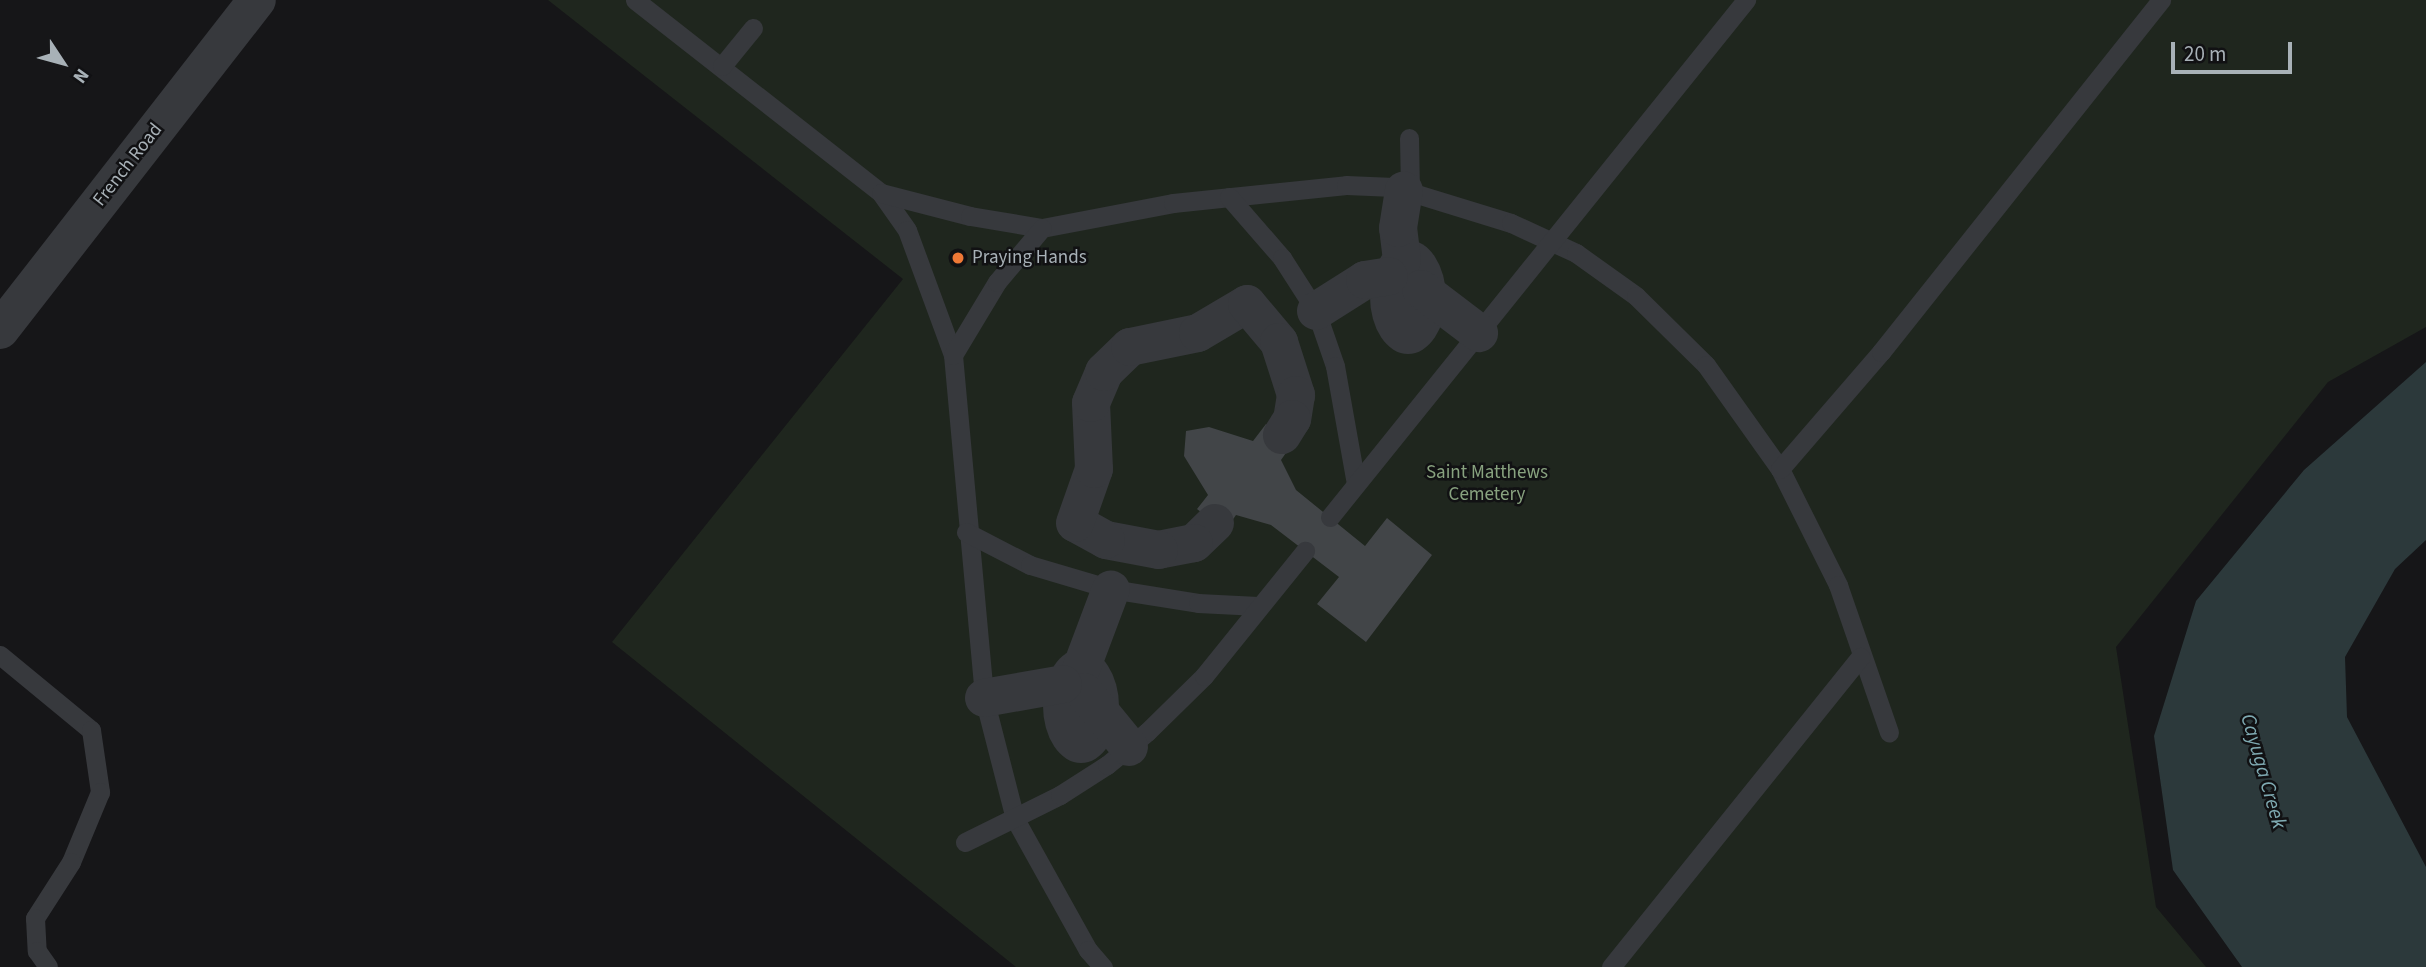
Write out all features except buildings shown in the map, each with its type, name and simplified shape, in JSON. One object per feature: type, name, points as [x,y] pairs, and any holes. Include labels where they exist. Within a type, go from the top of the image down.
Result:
[{"type":"street","name":"French Road","points":[[0,330],[257,0]]},
{"type":"street","points":[[1407,191],[1398,228],[1404,275],[1479,333]]},
{"type":"street","points":[[1316,311],[1365,280],[1404,275]]},
{"type":"street","points":[[1215,523],[1194,543],[1159,550],[1106,540],[1075,523],[1094,469],[1091,403],[1104,372],[1130,347],[1198,332],[1247,304],[1279,342],[1296,395],[1292,419],[1282,435]]},
{"type":"street","points":[[1076,682],[1111,589]]},
{"type":"street","points":[[984,698],[1076,682]]},
{"type":"street","points":[[1076,682],[1129,747]]},
{"type":"lane","points":[[635,0],[881,193],[906,230],[953,355],[966,533],[984,698],[1015,819],[1086,958],[1103,967]]},
{"type":"lane","points":[[1330,517],[1746,0]]},
{"type":"lane","points":[[1780,469],[1881,352],[2161,0]]},
{"type":"lane","points":[[722,66],[753,28]]},
{"type":"lane","points":[[1407,191],[1409,138]]},
{"type":"lane","points":[[881,193],[970,216],[1042,228],[1117,211],[1346,185],[1407,191],[1511,223],[1604,270],[1672,330],[1706,365],[1780,469],[1838,585],[1860,657],[1889,732]]},
{"type":"lane","points":[[1229,197],[1282,258],[1316,311],[1335,366],[1356,484]]},
{"type":"lane","points":[[953,355],[997,282],[1042,228]]},
{"type":"lane","points":[[966,533],[1030,565],[1111,589],[1198,603],[1258,606]]},
{"type":"lane","points":[[965,842],[1015,819],[1107,765],[1129,747],[1204,676],[1305,551]]},
{"type":"lane","points":[[0,655],[90,730],[100,792],[71,862],[35,918],[37,951],[48,967]]},
{"type":"lane","points":[[1611,967],[1860,657]]},
{"type":"green space","name":"Saint Matthews Cemetery","points":[[548,0],[2426,0],[2426,327],[2328,382],[2116,647],[2156,907],[2206,967],[1016,967],[612,642],[903,279]]},
{"type":"water","name":"Cayuga Creek","points":[[2426,362],[2426,540],[2395,569],[2345,657],[2347,717],[2426,867],[2426,967],[2242,967],[2173,870],[2154,736],[2196,601],[2304,470]]},
{"type":"place","name":"Praying Hands","points":[[958,258]]}]
